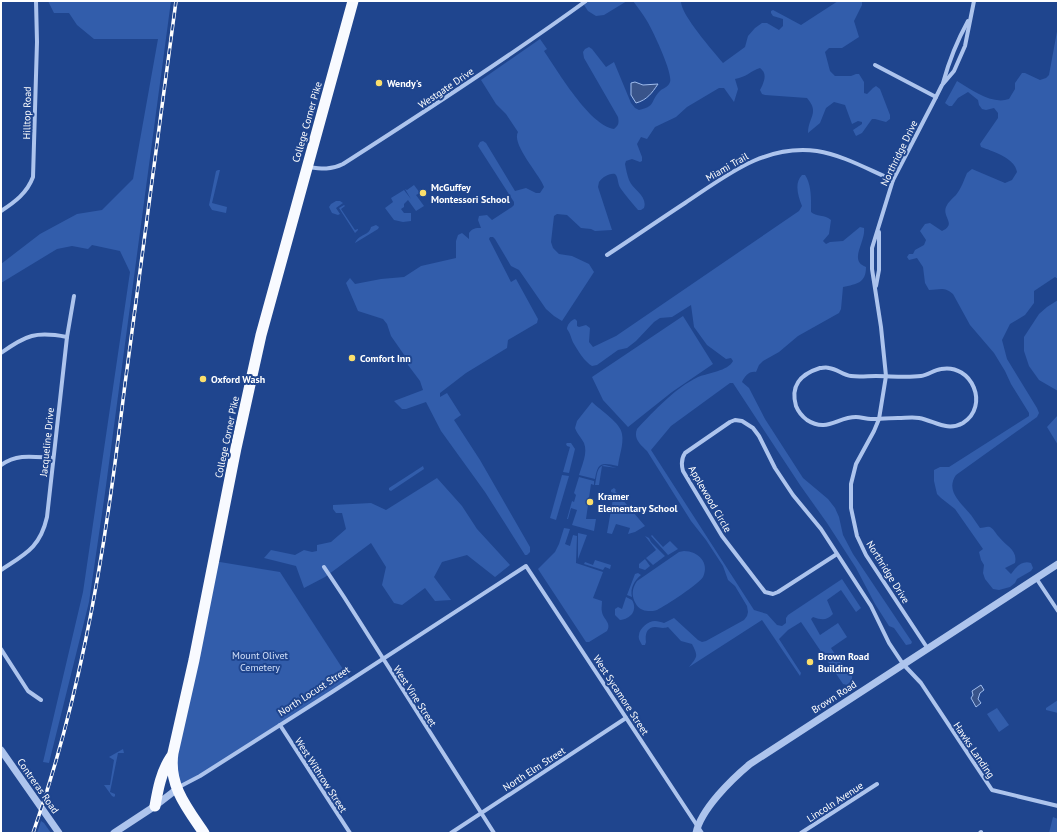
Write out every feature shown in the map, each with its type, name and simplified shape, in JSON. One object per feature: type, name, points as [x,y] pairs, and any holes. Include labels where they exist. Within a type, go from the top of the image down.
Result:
[{"type":"highway","name":"College Corner Pike","points":[[204,833],[177,789],[172,773],[171,763],[214,561],[236,448],[261,335],[354,1]]},
{"type":"highway","points":[[155,806],[160,780],[166,763],[173,753]]},
{"type":"street","name":"Hilltop Road","points":[[1,211],[23,195],[30,185],[33,177],[36,1]]},
{"type":"street","name":"Westgate Drive","points":[[307,167],[332,169],[343,164],[424,113],[517,51],[586,1]]},
{"type":"street","name":"Northridge Drive","points":[[942,85],[954,71],[965,46],[974,1]]},
{"type":"street","name":"Northridge Drive","points":[[928,649],[866,555],[857,536],[851,508],[851,484],[856,464],[879,419],[886,376],[881,327],[872,269],[872,248],[879,230],[882,213],[893,180],[942,85],[949,61],[970,17]]},
{"type":"street","points":[[875,65],[936,97]]},
{"type":"street","name":"Miami Trail","points":[[607,255],[745,164],[779,152],[799,150],[818,151],[852,162],[893,180]]},
{"type":"street","name":"Northridge Drive","points":[[875,289],[879,270],[879,230]]},
{"type":"street","name":"Jacqueline Drive","points":[[1,570],[32,548],[40,539],[44,530],[47,517],[67,337],[74,296]]},
{"type":"street","points":[[1,353],[17,341],[33,335],[48,334],[67,337]]},
{"type":"street","points":[[820,368],[829,368],[851,376],[886,376],[920,376],[940,369],[949,368],[958,371],[967,376],[973,385],[977,396],[975,406],[964,422],[956,426],[947,427],[938,425],[928,420],[917,418],[869,419],[856,417],[824,426],[816,425],[804,418],[797,408],[794,398],[795,388],[800,379],[809,372],[820,368]]},
{"type":"street","name":"Applewood Circle","points":[[836,554],[778,592],[773,594],[765,592],[722,536],[683,471],[681,464],[682,457],[686,452],[730,422],[735,420],[748,423],[759,436],[775,468],[793,495],[821,529],[871,606],[889,643],[903,664]]},
{"type":"street","points":[[1,464],[16,457],[28,455],[54,458]]},
{"type":"street","name":"Brown Road","points":[[697,830],[714,801],[726,786],[741,772],[903,664],[1058,564]]},
{"type":"street","name":"North Locust Street","points":[[114,833],[155,806],[177,789],[280,725],[526,566]]},
{"type":"street","name":"West Sycamore Street","points":[[526,566],[626,718],[697,830],[702,833]]},
{"type":"street","name":"West Vine Street","points":[[324,567],[494,833]]},
{"type":"street","points":[[1036,578],[1058,611]]},
{"type":"street","points":[[1,649],[28,691],[41,700]]},
{"type":"street","name":"Hawks Landing","points":[[903,664],[921,683],[992,790],[1058,806]]},
{"type":"street","name":"North Elm Street","points":[[450,833],[626,718]]},
{"type":"street","name":"West Withrow Street","points":[[280,725],[350,833]]},
{"type":"street","name":"Contreras Road","points":[[1,750],[59,833]]},
{"type":"street","name":"Lincoln Avenue","points":[[801,833],[877,784]]},
{"type":"green space","points":[[48,1],[171,1],[89,602],[49,763],[43,762],[83,592],[130,272],[120,251],[92,245],[88,249],[72,246],[57,249],[1,283],[1,264],[40,234],[77,214],[102,210],[133,179],[158,39],[94,39],[77,25],[69,13],[54,13]]},
{"type":"green space","points":[[590,1],[627,1],[604,15],[596,16],[588,11],[584,5]]},
{"type":"green space","points":[[633,1],[681,1],[682,7],[691,23],[723,63],[745,47],[748,36],[762,23],[767,23],[779,30],[783,26],[783,19],[773,16],[771,11],[773,10],[801,25],[838,1],[862,1],[862,5],[854,21],[859,37],[842,48],[829,48],[825,52],[830,71],[835,76],[851,76],[859,74],[864,82],[864,93],[867,94],[876,86],[880,89],[890,115],[890,119],[886,122],[872,119],[862,133],[856,136],[853,130],[862,124],[862,122],[858,121],[852,124],[845,105],[834,102],[826,108],[820,123],[808,133],[813,111],[811,103],[807,98],[762,94],[760,90],[765,75],[760,68],[743,77],[735,79],[738,89],[734,102],[724,88],[719,88],[687,107],[676,117],[655,127],[647,139],[641,137],[637,144],[642,161],[640,162],[632,159],[626,161],[625,164],[629,180],[644,200],[644,208],[638,210],[621,189],[618,179],[615,174],[613,174],[602,178],[598,187],[612,230],[595,231],[581,228],[567,215],[557,214],[554,216],[551,242],[553,248],[559,254],[572,256],[589,264],[594,272],[562,321],[546,309],[519,270],[511,266],[495,239],[490,237],[489,239],[511,282],[516,279],[538,319],[537,323],[508,340],[507,348],[466,373],[440,393],[440,397],[447,393],[461,415],[454,420],[480,460],[530,547],[530,552],[525,555],[485,492],[441,431],[426,402],[402,409],[394,401],[423,390],[420,381],[408,365],[407,359],[391,336],[387,324],[383,319],[358,311],[346,283],[350,278],[355,284],[381,279],[404,277],[421,266],[456,258],[456,241],[458,235],[462,233],[469,239],[469,233],[472,230],[481,228],[478,220],[479,216],[487,215],[492,220],[514,205],[514,202],[478,146],[480,142],[483,141],[486,143],[515,191],[526,188],[536,193],[540,193],[544,187],[522,152],[517,137],[518,132],[506,114],[496,104],[481,80],[540,39],[547,49],[544,51],[575,96],[595,118],[605,126],[614,129],[618,124],[618,117],[584,58],[583,52],[589,47],[606,67],[614,62],[631,103],[635,108],[639,110],[648,107],[656,95],[669,84],[670,77],[666,61],[654,33]]},
{"type":"green space","points":[[1058,26],[1058,279],[1055,277],[1034,291],[1034,303],[1025,315],[1010,324],[1002,340],[1007,359],[1039,413],[1037,417],[956,475],[952,486],[953,492],[959,501],[980,528],[990,527],[1011,548],[1015,555],[1015,563],[1005,568],[1011,574],[1022,563],[1031,563],[1033,568],[1031,571],[1017,579],[1010,587],[999,590],[993,589],[985,579],[983,573],[984,565],[979,552],[983,549],[955,509],[937,494],[934,481],[934,470],[940,467],[949,467],[1029,416],[1029,413],[994,353],[970,325],[953,294],[944,289],[929,290],[925,283],[923,267],[917,258],[909,260],[907,257],[909,254],[913,254],[915,250],[924,245],[926,240],[920,231],[925,224],[930,223],[942,231],[948,226],[949,223],[945,211],[946,207],[956,195],[967,173],[972,169],[1005,183],[1012,180],[1017,172],[1015,167],[1008,159],[981,147],[980,144],[998,118],[998,113],[994,108],[986,110],[982,109],[978,100],[968,92],[958,98],[952,106],[945,103],[957,81],[982,96],[996,100],[1009,99],[1015,89],[1015,83],[1022,73],[1040,80],[1049,75]]},
{"type":"green space","points":[[220,170],[212,203],[227,207],[226,213],[212,210],[209,205],[216,171]]},
{"type":"green space","points":[[802,175],[805,175],[809,183],[811,193],[811,212],[815,215],[826,217],[831,220],[829,234],[823,241],[826,244],[830,242],[843,241],[860,227],[864,228],[858,260],[866,267],[866,272],[860,282],[843,287],[841,309],[839,313],[798,336],[779,352],[763,361],[759,365],[756,372],[751,372],[748,374],[742,382],[749,388],[765,419],[803,478],[828,499],[835,508],[839,517],[843,535],[853,554],[912,642],[911,644],[906,645],[894,628],[889,626],[875,604],[856,568],[733,383],[730,383],[671,426],[651,450],[754,610],[767,614],[777,625],[782,626],[786,623],[786,618],[788,615],[842,579],[861,608],[856,612],[841,590],[827,600],[833,614],[826,619],[813,617],[811,619],[820,635],[838,623],[847,637],[831,648],[846,671],[852,675],[852,680],[847,685],[843,684],[801,622],[788,630],[779,639],[801,673],[800,676],[762,620],[689,667],[696,656],[692,644],[681,641],[668,627],[650,628],[646,635],[645,645],[642,645],[639,639],[639,633],[644,626],[652,621],[664,623],[674,618],[702,642],[744,620],[747,616],[747,606],[735,586],[728,580],[723,566],[706,540],[691,521],[647,451],[638,442],[636,436],[637,429],[665,400],[681,387],[698,377],[727,367],[733,361],[731,358],[726,359],[707,345],[694,327],[691,305],[672,317],[660,318],[627,348],[618,350],[597,365],[592,366],[580,353],[567,329],[572,320],[575,319],[577,321],[577,326],[579,327],[586,325],[590,328],[589,342],[593,347],[616,336],[799,211],[802,206],[797,186]]},
{"type":"green space","points":[[414,185],[420,193],[416,195],[424,206],[416,211],[408,200],[401,209],[404,213],[411,213],[411,221],[403,222],[394,220],[385,208],[393,202],[391,198],[404,190],[411,199],[405,189],[407,190]]},
{"type":"green space","points":[[336,201],[343,203],[336,208],[340,214],[338,215],[332,213],[329,207]]},
{"type":"green space","points":[[344,205],[345,206],[341,209],[355,230],[358,229],[355,233],[339,208]]},
{"type":"green space","points":[[376,225],[379,227],[378,229],[355,243],[370,230],[371,227]]},
{"type":"green space","points":[[1058,300],[1058,391],[1039,380],[1029,366],[1024,351],[1024,337],[1039,314]]},
{"type":"green space","points":[[683,316],[713,364],[672,392],[628,427],[603,400],[592,377]]},
{"type":"green space","points":[[592,402],[618,425],[622,434],[622,446],[618,466],[604,464],[599,466],[595,479],[579,475],[584,459],[585,447],[575,428],[577,421]]},
{"type":"green space","points":[[1058,415],[1058,445],[1047,427]]},
{"type":"green space","points":[[567,443],[571,443],[575,449],[569,473],[563,472],[570,447],[567,446]]},
{"type":"green space","points":[[605,465],[617,468],[602,466]]},
{"type":"green space","points":[[423,466],[424,469],[391,491],[389,490],[389,488]]},
{"type":"green space","points":[[602,466],[599,485],[595,485],[597,475],[598,470]]},
{"type":"green space","points":[[562,475],[569,476],[556,520],[550,518]]},
{"type":"green space","points":[[579,477],[594,481],[594,485],[591,484],[586,519],[596,519],[594,531],[572,525],[577,510],[571,508],[567,519],[572,501],[574,502],[576,495],[574,493]]},
{"type":"green space","points":[[437,478],[462,506],[477,529],[510,565],[495,577],[467,555],[442,562],[434,577],[451,600],[435,601],[425,588],[402,605],[394,603],[382,585],[386,567],[371,543],[325,577],[304,588],[296,566],[264,558],[271,550],[295,555],[304,550],[312,552],[317,551],[317,545],[331,542],[346,529],[342,513],[336,513],[333,509],[333,505],[371,503],[386,510]]},
{"type":"green space","points":[[614,488],[645,526],[628,534],[630,528],[616,524],[612,534],[607,533],[614,493],[611,492],[611,490]]},
{"type":"green space","points":[[564,528],[570,529],[565,544],[570,546],[573,535],[577,536],[576,563],[603,572],[593,598],[602,601],[602,611],[608,623],[608,628],[607,631],[589,642],[586,642],[538,569],[555,552]]},
{"type":"green space","points":[[578,533],[587,535],[578,559]]},
{"type":"green space","points":[[652,535],[663,547],[670,541],[678,549],[668,555],[651,536]]},
{"type":"green space","points":[[645,536],[649,538],[665,556],[653,565],[646,558],[656,550]]},
{"type":"green space","points":[[684,551],[694,553],[704,563],[705,572],[703,577],[674,600],[657,610],[646,611],[639,608],[634,601],[633,595],[633,589],[637,581],[679,552]]},
{"type":"green space","points":[[645,559],[650,566],[645,570],[639,568],[639,564]]},
{"type":"green space","points":[[595,560],[611,565],[610,569],[605,567],[603,570],[584,564],[585,562],[593,565]]},
{"type":"green space","name":"Mount Olivet Cemetery","points":[[214,561],[280,572],[350,680],[177,789],[172,773]]},
{"type":"green space","points":[[638,573],[641,575],[633,585],[632,597],[627,595],[635,574]]},
{"type":"green space","points":[[626,597],[632,600],[634,610],[630,616],[620,620],[615,615],[615,609],[618,607],[622,609]]},
{"type":"green space","points":[[1058,700],[1058,713],[1046,710],[1046,708]]},
{"type":"green space","points":[[997,708],[1009,725],[999,732],[987,714]]},
{"type":"green space","points":[[123,749],[124,753],[118,753],[110,792],[115,794],[114,797],[104,785],[110,785],[114,760],[109,757]]},
{"type":"green space","points":[[1053,817],[1058,819],[1058,833],[1049,833]]},
{"type":"green space","points":[[41,821],[44,823],[51,833],[37,833]]},
{"type":"shaded area","points":[[635,82],[643,85],[658,84],[649,96],[636,103],[631,95],[631,83]]},
{"type":"shaded area","points":[[981,685],[984,690],[980,693],[978,699],[981,703],[976,707],[971,698],[973,695],[972,691]]},
{"type":"railway","points":[[33,833],[69,713],[96,589],[113,476],[176,1]]},
{"type":"place","name":"Wendy's","points":[[379,83]]},
{"type":"place","name":"McGuffey Montessori School","points":[[423,193]]},
{"type":"place","name":"Comfort Inn","points":[[352,358]]},
{"type":"place","name":"Oxford Wash","points":[[203,379]]},
{"type":"place","name":"Kramer Elementary School","points":[[590,502]]},
{"type":"place","name":"Brown Road Building","points":[[810,662]]}]
